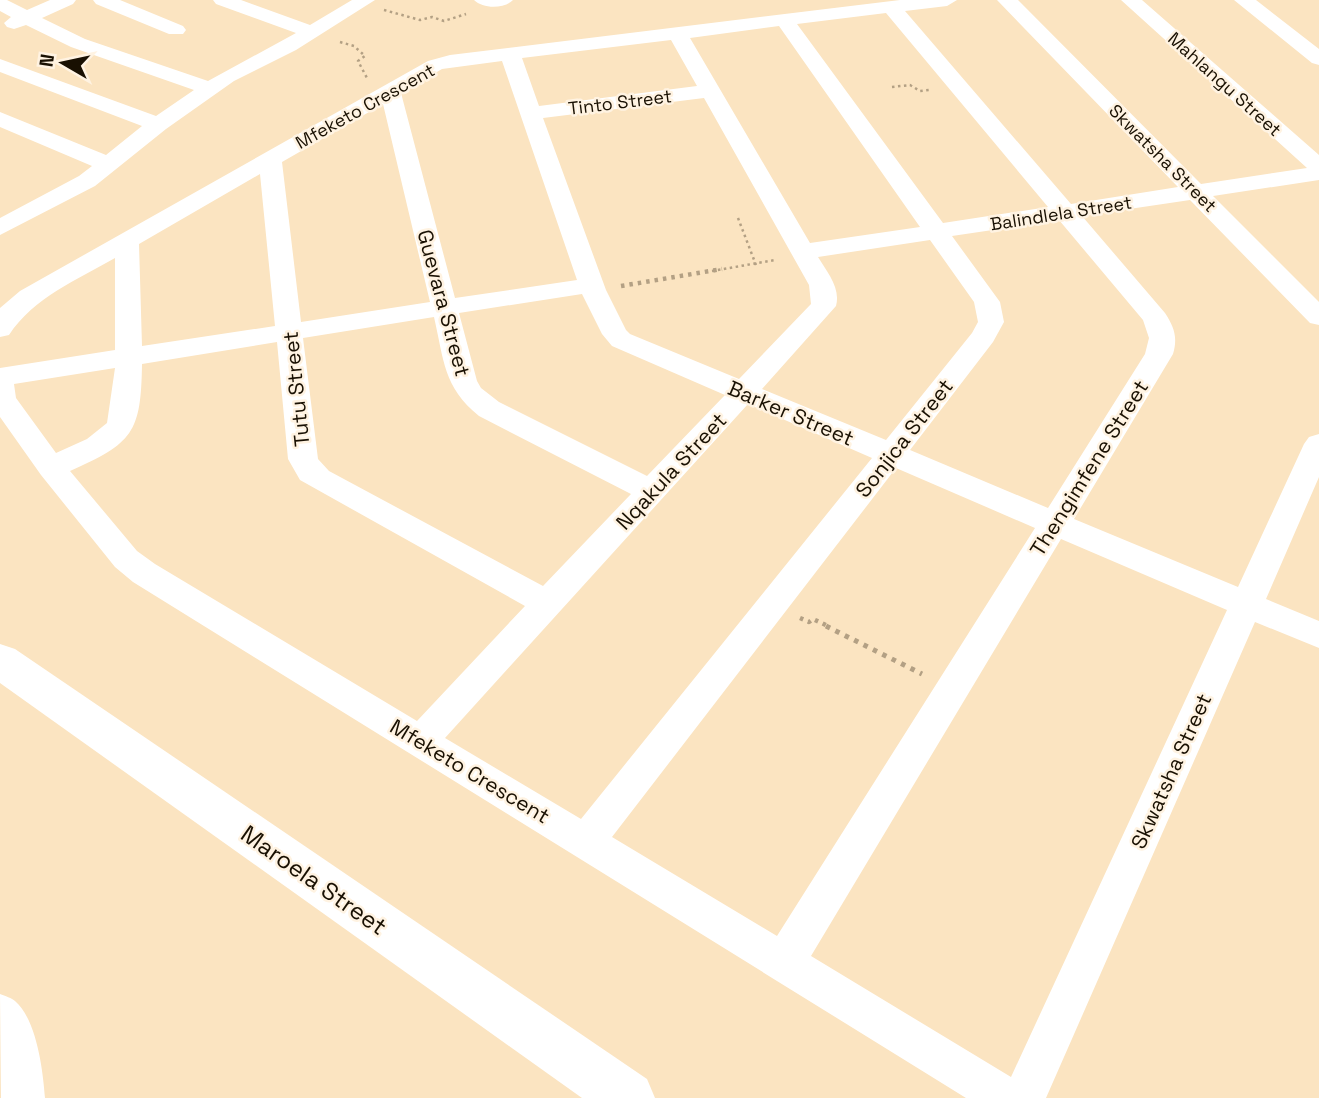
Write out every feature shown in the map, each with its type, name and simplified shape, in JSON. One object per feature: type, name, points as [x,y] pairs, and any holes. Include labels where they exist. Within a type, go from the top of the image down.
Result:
[{"type":"street","points":[[0,29],[66,0]]},
{"type":"street","points":[[103,0],[176,30]]},
{"type":"street","points":[[223,0],[310,32]]},
{"type":"street","points":[[484,0],[503,0]]},
{"type":"street","name":"Mfeketo Crescent","points":[[0,328],[7,316],[29,297],[442,63],[947,0]]},
{"type":"street","name":"Skwatsha Street","points":[[1007,0],[1319,317]]},
{"type":"street","name":"Mahlangu Street","points":[[1131,0],[1319,167]]},
{"type":"street","points":[[1244,0],[1319,59]]},
{"type":"street","points":[[0,228],[77,187],[158,124],[227,77],[310,32],[359,1]]},
{"type":"street","points":[[0,4],[98,51],[211,89]]},
{"type":"street","name":"Thengimfene Street","points":[[784,962],[1159,354],[1164,338],[1159,321],[891,7]]},
{"type":"street","name":"Sonjica Street","points":[[586,842],[984,335],[991,322],[987,302],[784,20]]},
{"type":"street","name":"Nqakula Street","points":[[420,741],[823,306],[825,299],[822,285],[677,33]]},
{"type":"street","name":"Barker Street","points":[[510,54],[592,288],[615,334],[621,340],[1319,635]]},
{"type":"street","points":[[0,65],[158,124]]},
{"type":"street","name":"Guevara Street","points":[[392,90],[443,308],[463,381],[476,401],[653,492]]},
{"type":"street","name":"Tinto Street","points":[[531,113],[710,91]]},
{"type":"street","points":[[0,119],[108,164]]},
{"type":"street","points":[[1296,147],[1319,143]]},
{"type":"street","name":"Tutu Street","points":[[270,159],[303,458],[311,473],[548,604]]},
{"type":"street","name":"Balindlela Street","points":[[802,252],[1319,173]]},
{"type":"street","points":[[51,468],[111,437],[121,426],[129,357],[127,241]]},
{"type":"street","points":[[0,377],[443,308],[592,288]]},
{"type":"street","name":"Mfeketo Crescent","points":[[0,382],[2,399],[51,468],[126,559],[144,573],[987,1086],[1002,1098]]},
{"type":"street","name":"Skwatsha Street","points":[[1024,1098],[1317,454]]},
{"type":"street","name":"Maroela Street","points":[[0,661],[628,1098]]},
{"type":"street","points":[[0,1015],[9,1027],[21,1062],[23,1098]]},
{"type":"path","points":[[359,1],[420,20],[432,17],[444,21],[474,13],[484,0]]},
{"type":"path","points":[[310,32],[354,46],[365,56],[358,61],[365,77],[392,90]]},
{"type":"path","points":[[738,218],[756,265]]},
{"type":"path","points":[[592,288],[756,265],[802,252]]},
{"type":"path","points":[[774,604],[809,622],[813,618],[914,671],[956,686]]}]
